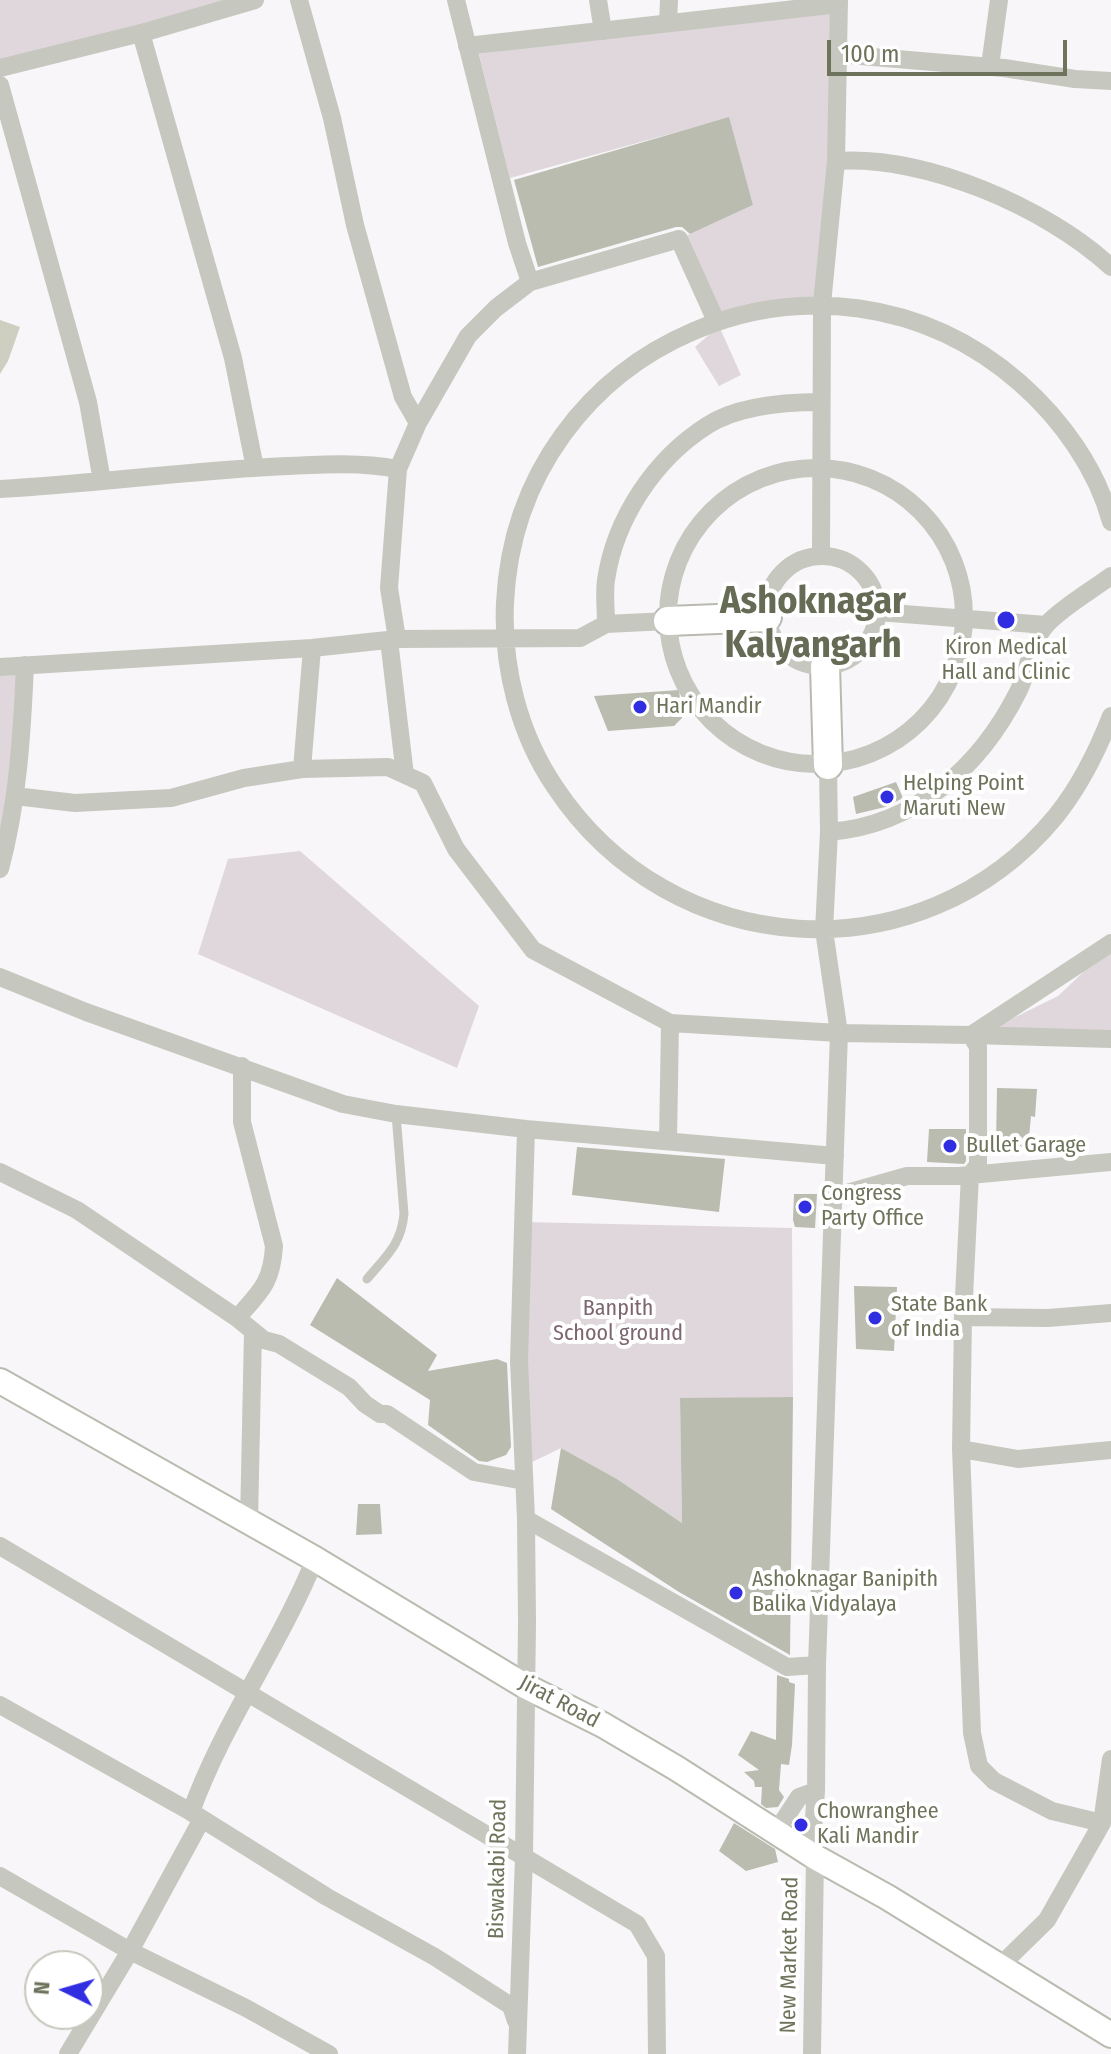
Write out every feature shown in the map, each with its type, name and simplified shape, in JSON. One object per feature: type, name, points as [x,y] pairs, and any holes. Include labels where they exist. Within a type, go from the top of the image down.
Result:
[{"type":"main road","points":[[668,621],[767,617]]},
{"type":"main road","points":[[825,666],[828,765]]},
{"type":"main road","name":"Jirat Road","points":[[0,1381],[315,1559],[525,1686],[603,1725],[1111,2035]]},
{"type":"street","points":[[0,68],[141,33],[255,0]]},
{"type":"street","points":[[299,0],[332,118],[355,225],[403,397],[418,423]]},
{"type":"street","points":[[456,0],[517,243],[530,282]]},
{"type":"street","points":[[598,0],[603,31]]},
{"type":"street","points":[[668,23],[669,0]]},
{"type":"street","points":[[990,66],[999,0]]},
{"type":"street","points":[[467,46],[839,2],[836,161],[822,304],[821,554]]},
{"type":"street","points":[[141,33],[233,358],[255,468]]},
{"type":"street","points":[[837,54],[990,66],[1075,79],[1111,81]]},
{"type":"street","points":[[0,85],[88,402],[102,481]]},
{"type":"street","points":[[836,161],[876,161],[911,166],[959,180],[1039,217],[1088,246],[1111,267]]},
{"type":"street","points":[[405,775],[389,588],[398,469],[418,423],[468,336],[496,308],[530,282],[679,239],[716,321]]},
{"type":"street","points":[[1111,522],[1080,451],[1042,402],[996,362],[942,331],[884,312],[822,304],[768,308],[716,321],[681,335],[619,375],[583,410],[547,460],[518,528],[509,565],[505,602],[505,639],[519,711],[532,745],[569,808],[593,836],[650,882],[716,914],[763,925],[824,930],[862,927],[899,919],[946,901],[1000,869],[1029,844],[1070,796],[1096,753],[1111,716]]},
{"type":"street","points":[[606,624],[606,582],[616,536],[641,490],[674,452],[709,424],[753,408],[790,402],[821,402]]},
{"type":"street","points":[[0,489],[345,463],[398,469]]},
{"type":"street","points":[[822,467],[859,473],[894,489],[923,513],[951,556],[960,580],[964,618],[959,655],[945,689],[923,719],[894,743],[860,758],[828,765],[785,762],[748,748],[716,726],[691,695],[674,660],[668,621],[670,590],[678,561],[692,534],[712,510],[735,491],[762,477],[791,469],[822,467]]},
{"type":"street","points":[[821,554],[850,562],[871,583],[878,612],[868,643],[843,664],[825,666],[810,667],[782,651],[766,622],[769,590],[790,564],[821,554]]},
{"type":"street","points":[[829,832],[851,830],[892,817],[926,799],[964,770],[995,734],[1020,689],[1036,642],[1046,625],[1111,576]]},
{"type":"street","points":[[878,612],[1046,625]]},
{"type":"street","points":[[0,667],[312,648],[393,639],[580,638],[606,624],[668,621]]},
{"type":"street","points":[[302,769],[312,648]]},
{"type":"street","points":[[0,869],[11,832],[22,730],[25,665]]},
{"type":"street","name":"New Market Road","points":[[812,2054],[815,1857],[812,1845],[839,1033],[824,930],[829,832],[828,765]]},
{"type":"street","points":[[15,796],[75,803],[171,798],[244,778],[302,769],[388,767],[423,783],[456,849],[533,950],[670,1023],[839,1033],[1111,1039]]},
{"type":"street","points":[[971,1035],[1111,943]]},
{"type":"street","points":[[0,977],[86,1012],[343,1104],[396,1114],[526,1129],[835,1156]]},
{"type":"street","points":[[668,1141],[670,1023]]},
{"type":"street","points":[[971,1035],[978,1047],[978,1165],[970,1175],[961,1449],[972,1733],[979,1766],[994,1781],[1052,1811],[1102,1823]]},
{"type":"street","points":[[237,1318],[267,1284],[274,1246],[242,1122],[242,1066]]},
{"type":"street","name":"Biswakabi Road","points":[[517,2054],[524,1857],[526,1519],[519,1361],[526,1129]]},
{"type":"street","points":[[833,1197],[907,1176],[970,1175],[1111,1162]]},
{"type":"street","points":[[0,1172],[77,1210],[253,1331],[349,1387],[365,1404],[380,1414],[387,1414],[474,1472],[524,1481]]},
{"type":"street","points":[[963,1317],[1048,1318],[1111,1313]]},
{"type":"street","points":[[249,1522],[253,1331]]},
{"type":"street","points":[[961,1449],[1018,1459],[1111,1450]]},
{"type":"street","points":[[526,1519],[787,1667],[817,1665]]},
{"type":"street","points":[[0,1546],[637,1924],[656,1956],[657,2054]]},
{"type":"street","points":[[68,2054],[130,1951],[196,1816],[206,1769],[283,1631],[315,1559]]},
{"type":"street","points":[[0,1705],[435,1957],[511,2006],[518,2025]]},
{"type":"street","points":[[999,1967],[1047,1920],[1102,1823],[1111,1759]]},
{"type":"street","points":[[776,1832],[799,1797],[816,1791]]},
{"type":"street","points":[[0,1876],[130,1951],[246,2008],[329,2054]]},
{"type":"lane","points":[[367,1279],[398,1243],[403,1229],[396,1114]]},
{"type":"green space","points":[[0,0],[232,0],[0,68]]},
{"type":"green space","points":[[839,4],[822,304],[716,321],[679,239],[753,205],[728,118],[510,178],[479,54]]},
{"type":"green space","points":[[719,326],[741,375],[719,386],[695,347]]},
{"type":"green space","points":[[25,665],[12,819],[0,880],[0,667]]},
{"type":"green space","points":[[300,851],[479,1006],[457,1068],[198,954],[228,859]]},
{"type":"green space","points":[[1111,946],[1111,1032],[989,1030],[1058,996]]},
{"type":"green space","name":"Banpith School ground","points":[[523,1222],[792,1228],[793,1397],[680,1399],[682,1523],[617,1479],[561,1448],[524,1466]]},
{"type":"shaded area","points":[[0,320],[20,327],[0,374]]},
{"type":"building","points":[[729,117],[753,205],[690,234],[682,227],[676,227],[538,267],[514,180]]},
{"type":"building","name":"Hari Mandir","points":[[679,690],[682,718],[674,726],[608,731],[594,696]]},
{"type":"building","points":[[896,782],[903,798],[885,807],[856,814],[853,797]]},
{"type":"building","points":[[997,1088],[1037,1089],[1028,1148],[996,1146]]},
{"type":"building","name":"Bullet Garage","points":[[929,1129],[966,1129],[964,1164],[927,1162]]},
{"type":"building","points":[[577,1147],[725,1159],[719,1212],[572,1195]]},
{"type":"building","name":"Congress Party Office","points":[[794,1194],[817,1194],[815,1228],[795,1227]]},
{"type":"building","points":[[337,1278],[437,1355],[428,1371],[497,1359],[507,1363],[511,1447],[506,1455],[487,1462],[479,1461],[428,1425],[430,1400],[310,1325]]},
{"type":"building","name":"State Bank of India","points":[[854,1286],[897,1287],[894,1351],[856,1349]]},
{"type":"building","name":"Ashoknagar Banipith Balika Vidyalaya","points":[[793,1397],[790,1655],[679,1592],[551,1509],[561,1448],[617,1479],[682,1523],[680,1398]]},
{"type":"building","points":[[358,1504],[380,1504],[382,1534],[356,1535]]},
{"type":"building","points":[[777,1675],[795,1684],[792,1745],[789,1765],[781,1764],[779,1790],[784,1797],[778,1807],[766,1808],[761,1804],[762,1787],[755,1787],[754,1781],[744,1772],[759,1770],[738,1755],[751,1731],[776,1740]]},
{"type":"building","points":[[734,1823],[775,1849],[778,1862],[746,1871],[719,1851]]},
{"type":"place","name":"Kiron Medical Hall and Clinic","points":[[1006,620]]},
{"type":"place","name":"Hari Mandir","points":[[640,707]]},
{"type":"place","name":"Helping Point Maruti New","points":[[887,797]]},
{"type":"place","name":"Bullet Garage","points":[[950,1146]]},
{"type":"place","name":"Congress Party Office","points":[[805,1207]]},
{"type":"place","name":"State Bank of India","points":[[875,1318]]},
{"type":"place","name":"Ashoknagar Banipith Balika Vidyalaya","points":[[736,1593]]},
{"type":"place","name":"Chowranghee Kali Mandir","points":[[801,1825]]},
{"type":"district","name":"Ashoknagar Kalyangarh","points":[[813,624]]}]
